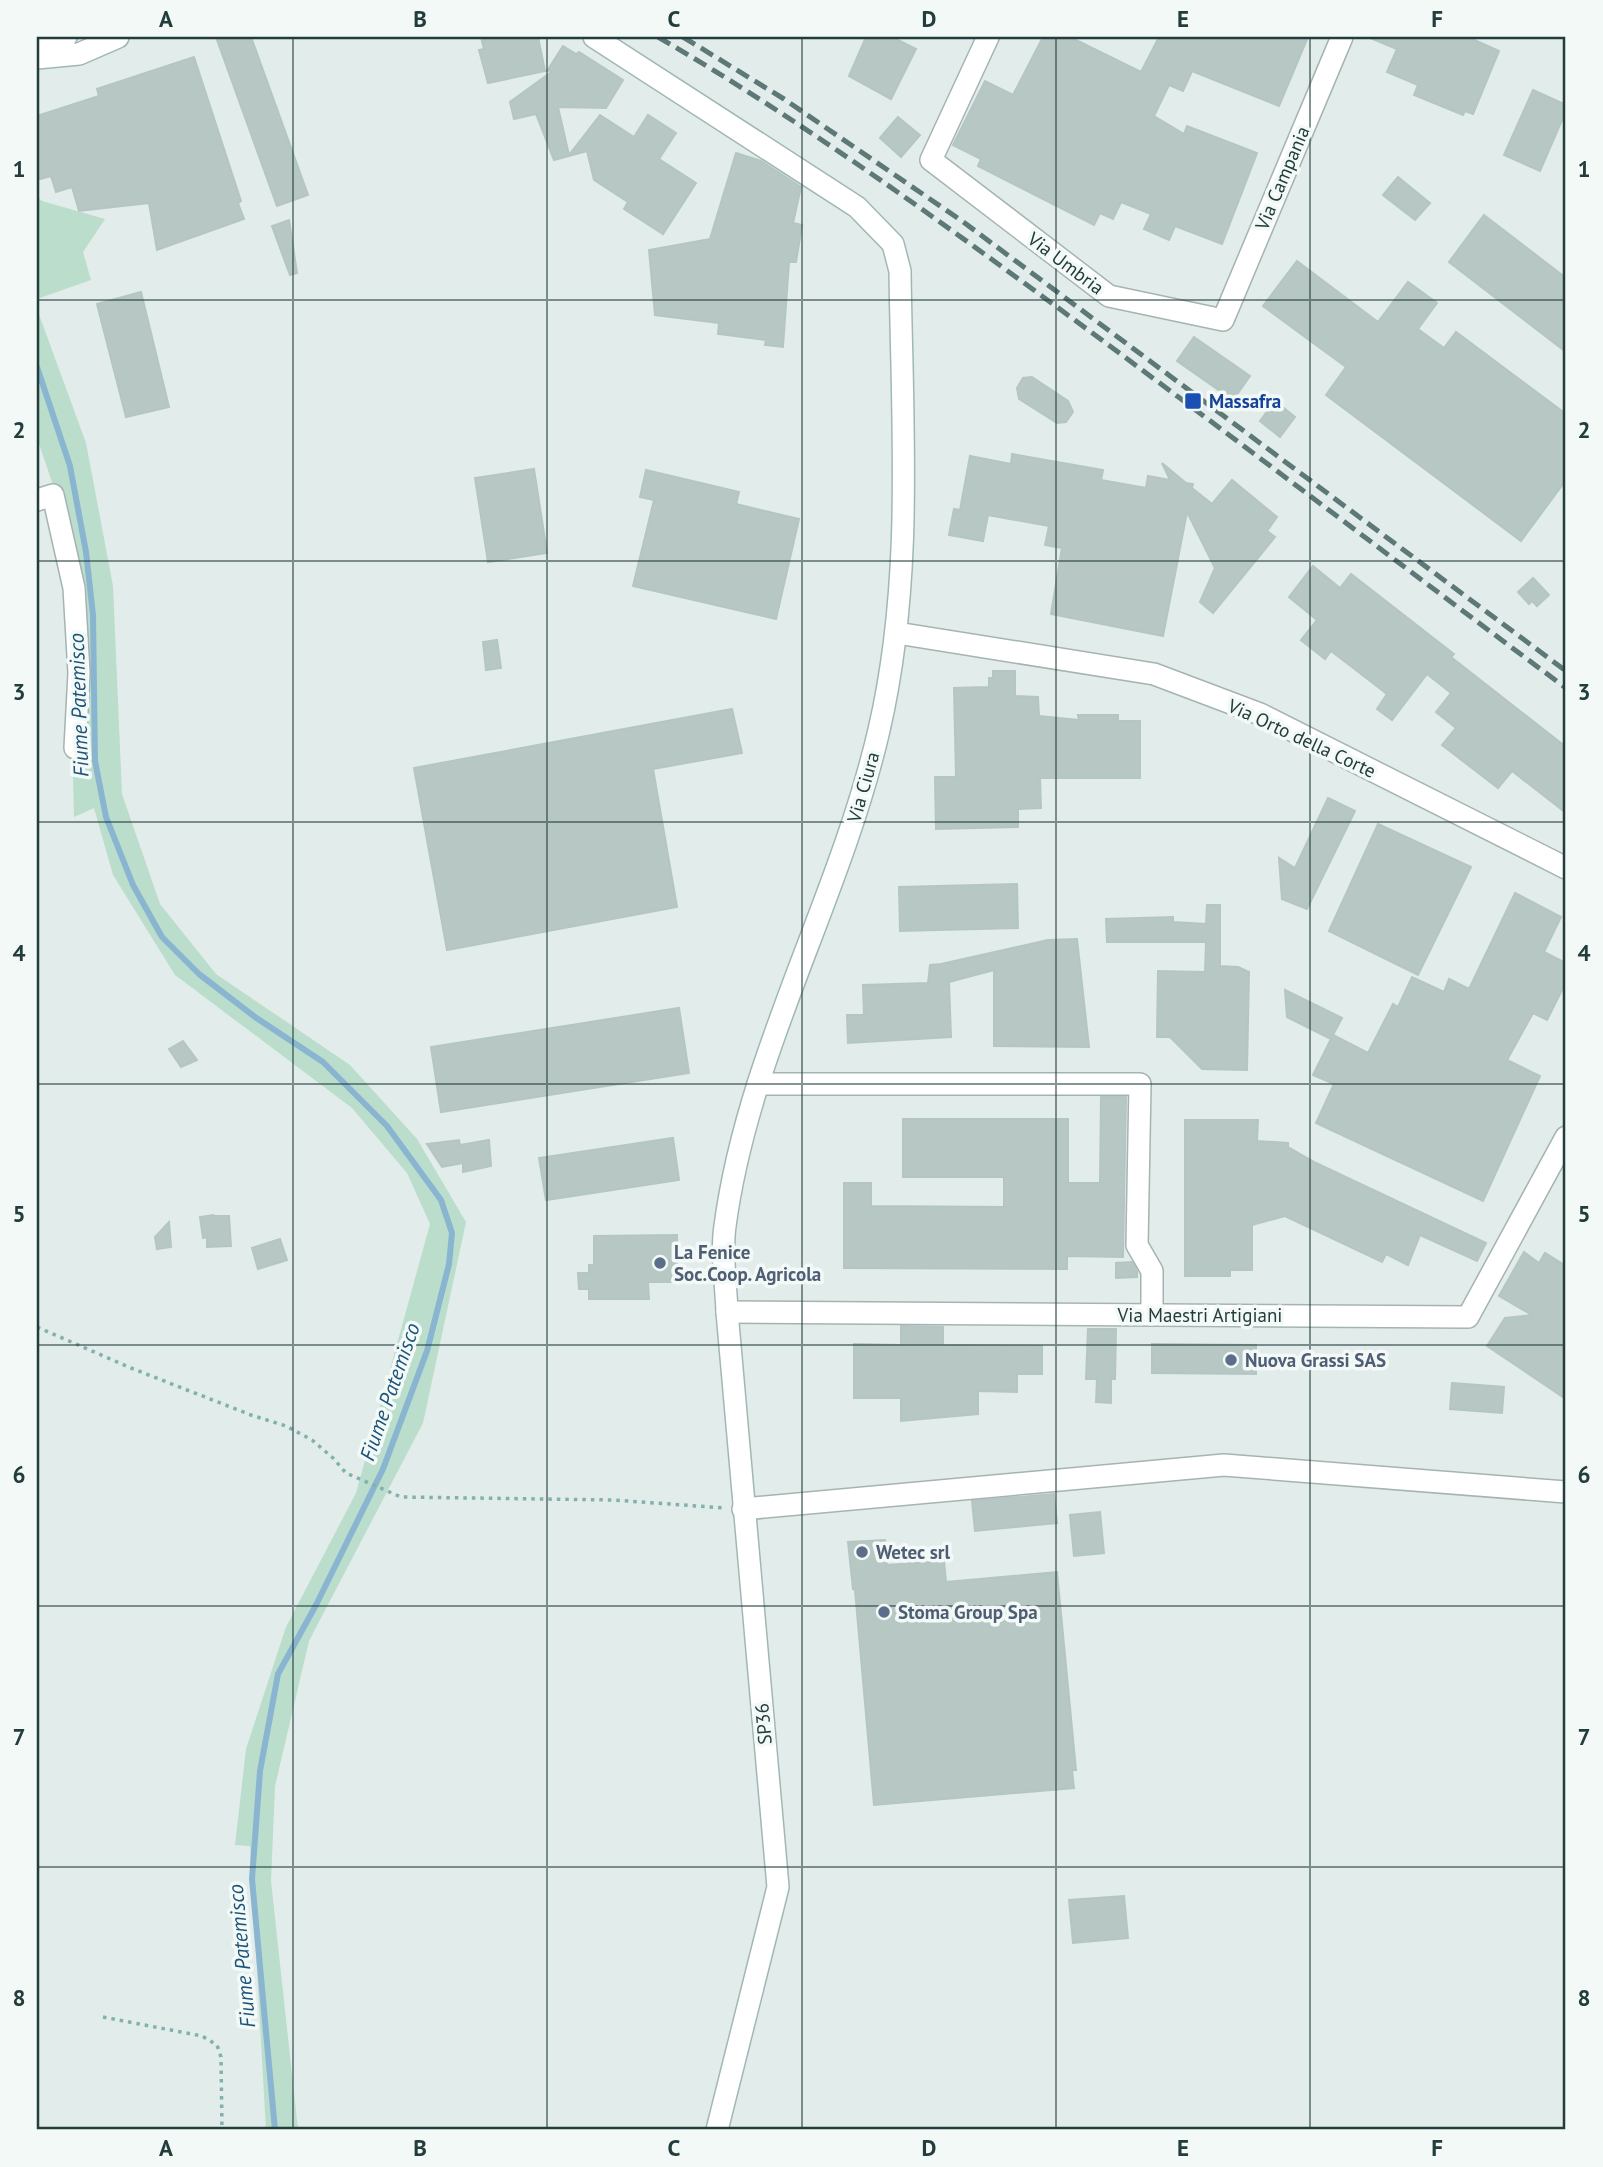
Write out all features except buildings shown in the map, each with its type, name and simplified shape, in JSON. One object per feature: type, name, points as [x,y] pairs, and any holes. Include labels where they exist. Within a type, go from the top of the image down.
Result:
[{"type":"street","points":[[37,42],[42,37]]},
{"type":"street","points":[[37,52],[66,37]]},
{"type":"street","points":[[37,58],[79,54],[117,37]]},
{"type":"street","name":"Via Ciura","points":[[594,37],[857,207],[893,244],[900,271],[904,510],[897,633],[879,730],[852,828],[758,1084],[738,1152],[724,1229],[727,1312]]},
{"type":"street","name":"Via Umbria","points":[[988,37],[931,160],[1109,296],[1223,320]]},
{"type":"street","name":"Via Campania","points":[[1223,320],[1342,37]]},
{"type":"street","points":[[37,500],[53,495],[74,588],[79,673],[75,748]]},
{"type":"street","name":"Via Orto della Corte","points":[[897,633],[1153,674],[1260,714],[1566,868]]},
{"type":"street","points":[[758,1084],[1140,1084],[1138,1245],[1152,1271],[1152,1315]]},
{"type":"street","name":"Via Maestri Artigiani","points":[[727,1312],[1468,1317],[1566,1138]]},
{"type":"street","name":"SP36","points":[[717,2130],[779,1887],[727,1312]]},
{"type":"street","points":[[743,1509],[1224,1465],[1566,1492]]},
{"type":"path","points":[[37,1326],[251,1416],[286,1426],[312,1440],[346,1473],[401,1497],[599,1500],[743,1509]]},
{"type":"path","points":[[103,2017],[202,2036],[217,2045],[220,2057],[222,2130]]},
{"type":"green space","points":[[37,196],[42,201],[105,219],[83,252],[91,280],[37,299]]},
{"type":"green space","points":[[37,309],[86,443],[113,586],[122,794],[160,904],[216,974],[350,1065],[417,1139],[466,1222],[423,1423],[309,1641],[275,1786],[271,1881],[298,2130],[266,2130],[250,1846],[235,1845],[246,1749],[286,1627],[356,1493],[430,1224],[407,1173],[352,1108],[175,975],[113,875],[94,808],[74,817],[69,602],[52,482],[37,438]]},
{"type":"waterway","name":"Fiume Patemisco","points":[[37,367],[70,466],[86,552],[93,615],[95,761],[106,817],[133,885],[162,937],[199,974],[255,1017],[323,1062],[387,1126],[441,1200],[452,1233],[449,1264],[427,1351],[383,1469],[316,1605],[278,1674],[260,1771],[252,1879],[275,2130]]},
{"type":"railway","points":[[658,37],[819,138],[974,246],[1566,688]]},
{"type":"railway","points":[[683,37],[784,99],[962,221],[1566,671]]},
{"type":"place","name":"Massafra","points":[[1193,401]]},
{"type":"place","name":"La Fenice Soc.Coop. Agricola","points":[[660,1263]]},
{"type":"place","name":"Nuova Grassi SAS","points":[[1231,1360]]},
{"type":"place","name":"Wetec srl","points":[[862,1552]]},
{"type":"place","name":"Stoma Group Spa","points":[[884,1612]]}]
